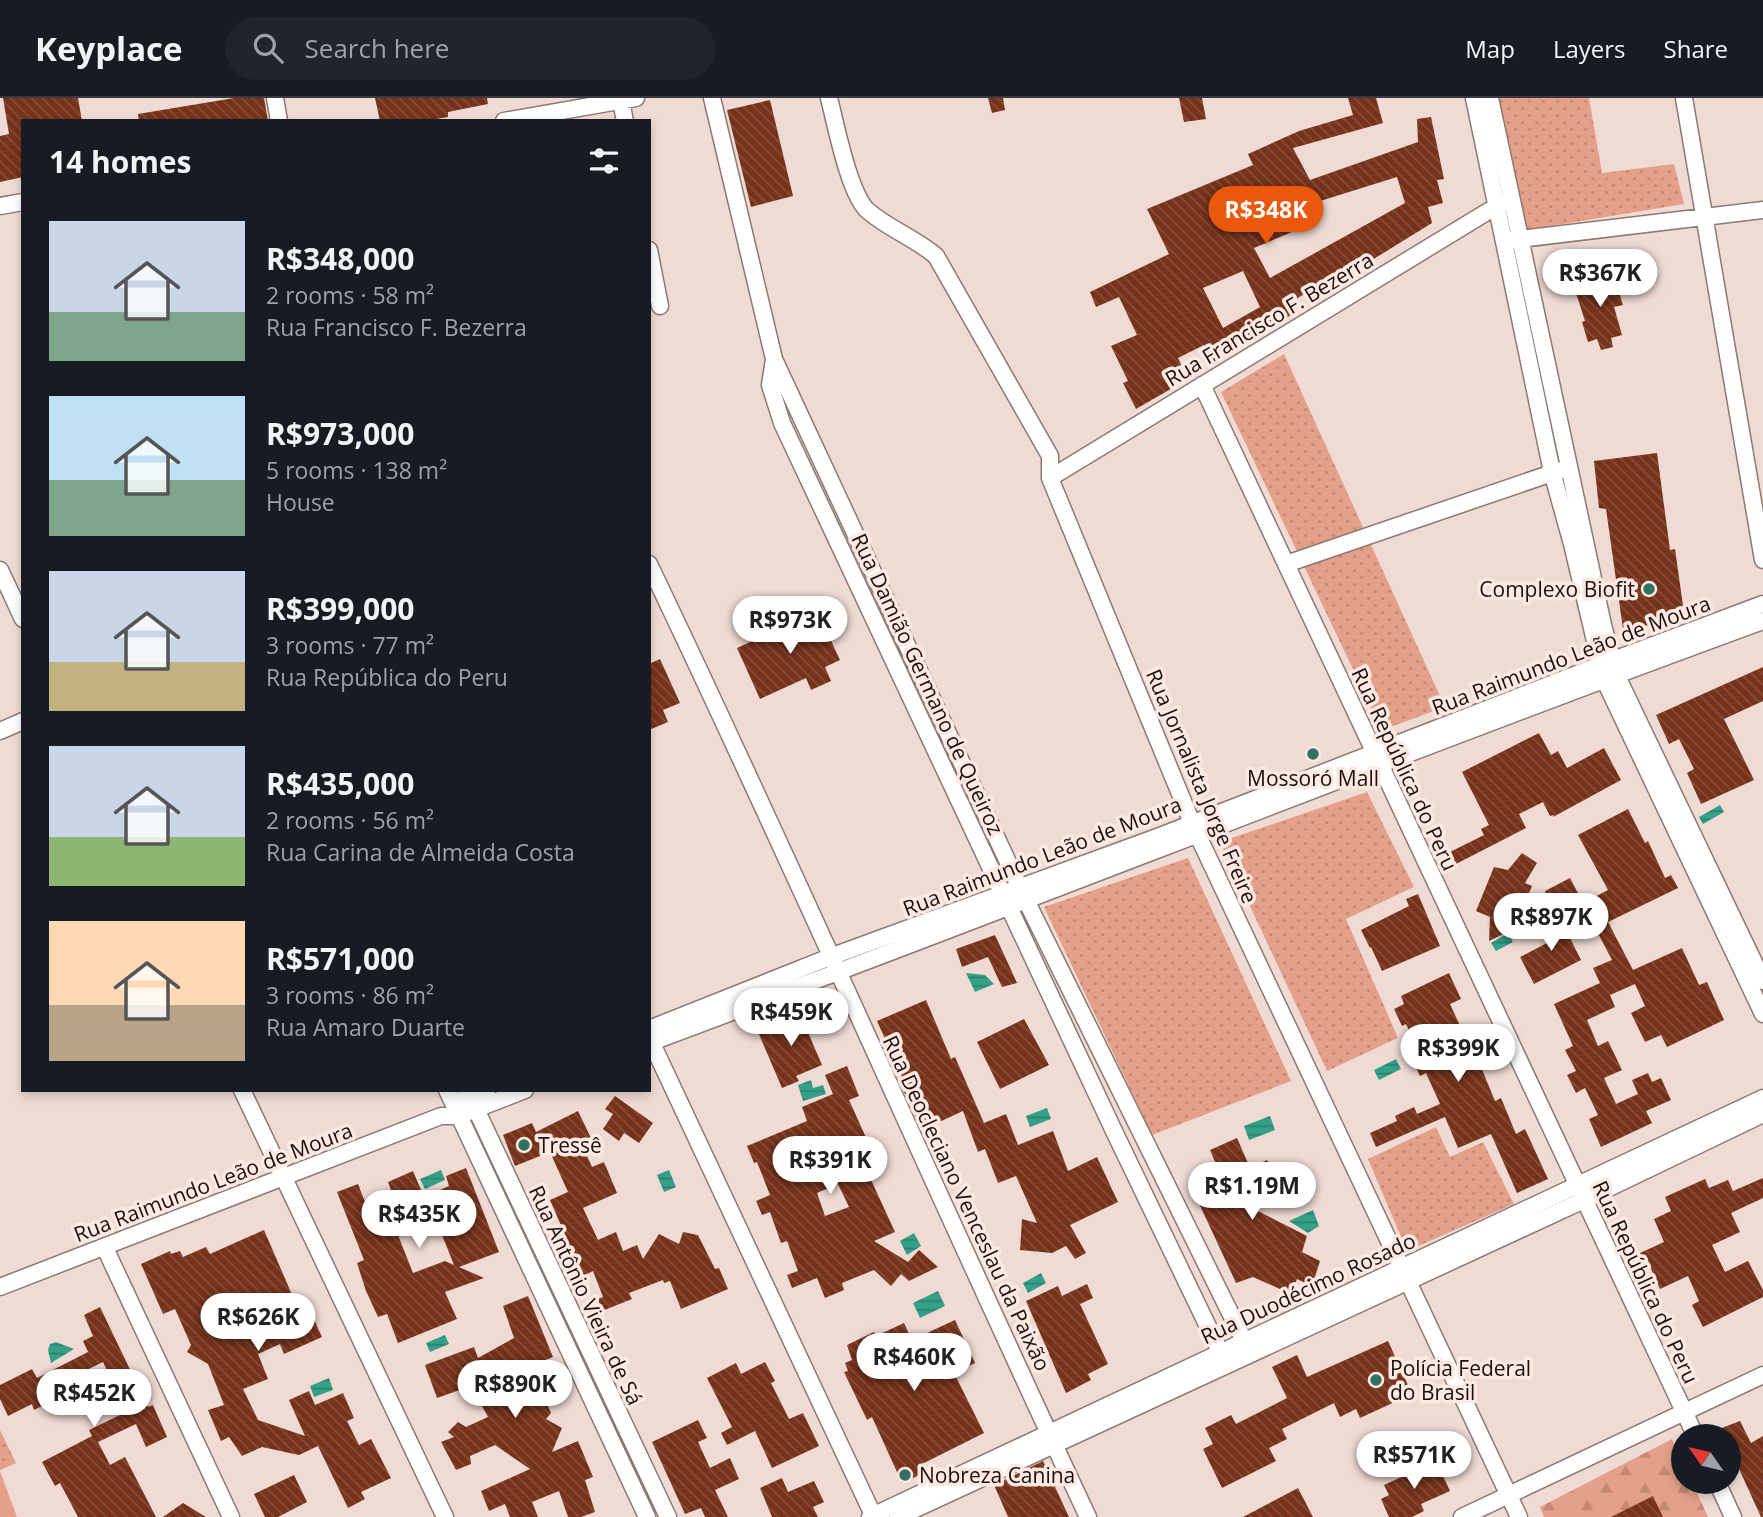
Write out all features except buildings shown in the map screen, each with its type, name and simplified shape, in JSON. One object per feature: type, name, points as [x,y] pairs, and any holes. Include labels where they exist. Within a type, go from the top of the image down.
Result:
[{"type":"street","points":[[275,98],[279,119]]},
{"type":"street","name":"Rua Damião Germano de Queiroz","points":[[712,98],[774,359],[1023,894],[1247,1347]]},
{"type":"street","name":"Rua Jornalista Jorge Freire","points":[[829,98],[852,182],[860,201],[868,210],[921,243],[936,257],[1050,456],[1050,478],[1195,829],[1519,1517]]},
{"type":"street","points":[[1474,98],[1504,201],[1570,468],[1608,669],[1763,981]]},
{"type":"street","points":[[1490,98],[1504,201]]},
{"type":"street","points":[[1684,98],[1763,560]]},
{"type":"street","points":[[515,119],[629,99],[625,119]]},
{"type":"street","name":"Rua Francisco F. Bezerra","points":[[1050,478],[1504,201]]},
{"type":"street","points":[[0,206],[21,202]]},
{"type":"street","points":[[1704,223],[1763,210]]},
{"type":"street","points":[[1514,246],[1704,223],[1763,219]]},
{"type":"street","points":[[1514,246],[1552,472],[1608,669],[1763,1014]]},
{"type":"street","points":[[651,260],[660,306]]},
{"type":"street","name":"Rua Damião Germano de Queiroz","points":[[774,359],[770,386],[782,423],[1224,1358]]},
{"type":"street","name":"Rua República do Peru","points":[[1202,385],[1690,1424]]},
{"type":"street","points":[[1286,564],[1570,468]]},
{"type":"street","name":"Rua Deocleciano Venceslau da Paixão","points":[[651,568],[746,765],[830,957],[1088,1517]]},
{"type":"street","points":[[0,570],[21,615]]},
{"type":"street","name":"Rua Raimundo Leão de Moura","points":[[651,1038],[838,974],[1023,894],[1377,760],[1608,669],[1763,604]]},
{"type":"street","name":"Rua Raimundo Leão de Moura","points":[[1608,669],[1763,621]]},
{"type":"street","points":[[888,649],[907,641]]},
{"type":"street","points":[[0,731],[21,722]]},
{"type":"street","name":"Rua Raimundo Leão de Moura","points":[[651,1038],[830,957],[1006,901]]},
{"type":"street","points":[[651,1040],[872,1517]]},
{"type":"street","points":[[243,1092],[445,1517]]},
{"type":"street","points":[[453,1103],[513,1092]]},
{"type":"street","name":"Rua Duodécimo Rosado","points":[[1581,1193],[1763,1098]]},
{"type":"street","name":"Rua Antônio Vieira de Sá","points":[[471,1099],[668,1517]]},
{"type":"street","name":"Rua Raimundo Leão de Moura","points":[[0,1287],[442,1116],[453,1103]]},
{"type":"street","name":"Rua Antônio Vieira de Sá","points":[[453,1103],[647,1517]]},
{"type":"street","name":"Rua Duodécimo Rosado","points":[[872,1517],[1051,1438],[1581,1193],[1763,1114]]},
{"type":"street","points":[[105,1248],[231,1517]]},
{"type":"street","points":[[1462,1517],[1763,1375]]},
{"type":"street","name":"Rua Duodécimo Rosado","points":[[898,1517],[1051,1438]]},
{"type":"street","points":[[1722,1494],[1733,1517]]},
{"type":"green space","points":[[1493,98],[1589,98],[1602,173],[1674,164],[1684,204],[1521,231]]},
{"type":"green space","points":[[1284,354],[1445,707],[1382,730],[1221,392]]},
{"type":"green space","points":[[1367,792],[1414,887],[1346,919],[1398,1038],[1327,1071],[1220,842]]},
{"type":"green space","points":[[1188,858],[1291,1081],[1152,1135],[1044,907]]},
{"type":"green space","points":[[1436,1127],[1450,1157],[1483,1142],[1514,1204],[1407,1251],[1368,1159]]},
{"type":"green space","points":[[0,1430],[16,1463],[0,1470]]},
{"type":"green space","points":[[1671,1440],[1671,1494],[1697,1494],[1708,1517],[1544,1517],[1540,1507]]},
{"type":"green space","points":[[0,1471],[17,1517],[0,1517]]},
{"type":"shaded area","points":[[1720,805],[1724,812],[1703,824],[1699,817]]},
{"type":"shaded area","points":[[1508,933],[1513,942],[1496,951],[1491,943]]},
{"type":"shaded area","points":[[966,973],[985,975],[994,984],[975,992]]},
{"type":"shaded area","points":[[1396,1059],[1401,1069],[1379,1080],[1374,1070]]},
{"type":"shaded area","points":[[811,1080],[813,1088],[823,1085],[826,1094],[803,1101],[798,1085]]},
{"type":"shaded area","points":[[1047,1108],[1051,1119],[1030,1127],[1026,1116]]},
{"type":"shaded area","points":[[1270,1116],[1275,1130],[1249,1140],[1244,1126]]},
{"type":"shaded area","points":[[441,1170],[445,1180],[425,1189],[420,1179]]},
{"type":"shaded area","points":[[669,1170],[676,1187],[664,1192],[657,1175]]},
{"type":"shaded area","points":[[1313,1210],[1319,1226],[1308,1233],[1289,1221]]},
{"type":"shaded area","points":[[914,1233],[921,1246],[907,1255],[900,1241]]},
{"type":"shaded area","points":[[1041,1273],[1046,1283],[1028,1293],[1023,1283]]},
{"type":"shaded area","points":[[938,1291],[945,1306],[920,1318],[913,1303]]},
{"type":"shaded area","points":[[445,1335],[449,1344],[430,1352],[426,1343]]},
{"type":"shaded area","points":[[56,1342],[74,1349],[51,1363],[48,1350],[50,1344]]},
{"type":"shaded area","points":[[329,1378],[333,1390],[314,1397],[310,1386]]},
{"type":"shaded area","points":[[1448,1448],[1452,1459],[1458,1458],[1460,1464],[1445,1469],[1439,1452]]},
{"type":"place","name":"Complexo Biofit","points":[[1649,589]]},
{"type":"place","name":"Mossoró Mall","points":[[1313,754]]},
{"type":"place","name":"Tressê","points":[[524,1145]]},
{"type":"place","name":"Polícia Federal do Brasil","points":[[1376,1380]]},
{"type":"place","name":"Nobreza Canina","points":[[905,1475]]}]
